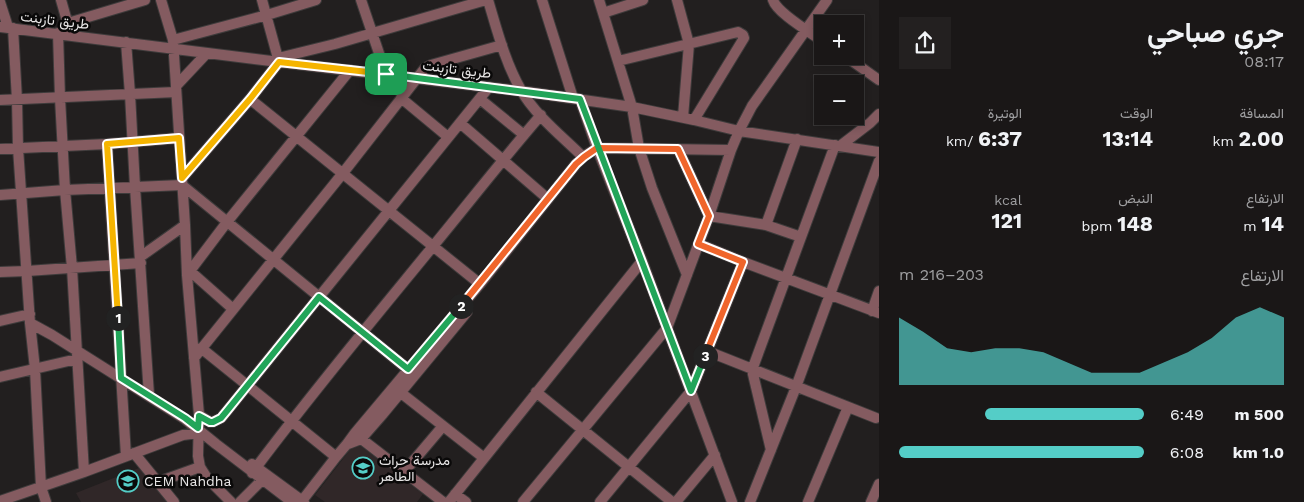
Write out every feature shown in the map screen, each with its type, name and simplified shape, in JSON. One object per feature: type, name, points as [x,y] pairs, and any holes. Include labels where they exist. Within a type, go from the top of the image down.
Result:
[{"type":"street","points":[[61,0],[71,35]]},
{"type":"street","points":[[68,22],[145,0]]},
{"type":"street","points":[[161,0],[173,44],[200,467],[207,478],[231,502]]},
{"type":"street","points":[[262,0],[279,60]]},
{"type":"street","points":[[173,44],[316,0]]},
{"type":"street","points":[[361,0],[386,74]]},
{"type":"street","points":[[0,196],[182,182],[250,99],[279,60],[487,0],[502,46],[521,91],[540,115],[584,157]]},
{"type":"street","points":[[542,0],[576,99],[642,261],[732,502]]},
{"type":"street","points":[[599,0],[632,107],[639,148],[652,188],[687,275]]},
{"type":"street","points":[[603,13],[643,0]]},
{"type":"street","points":[[677,0],[689,44],[683,117]]},
{"type":"street","points":[[773,0],[774,5],[781,12],[814,35]]},
{"type":"street","points":[[523,502],[667,328],[739,131],[752,106],[827,0]]},
{"type":"street","points":[[0,2],[7,27],[17,100],[18,148],[41,487],[46,502]]},
{"type":"street","name":"طريق تازبنت","points":[[7,27],[126,42],[173,44],[207,53],[279,60],[521,91],[632,107],[739,131],[879,152]]},
{"type":"street","points":[[618,61],[738,32],[744,35],[744,38],[694,120]]},
{"type":"street","points":[[58,33],[65,190],[72,268],[84,472]]},
{"type":"street","points":[[126,42],[149,395]]},
{"type":"street","points":[[194,358],[425,68],[502,46]]},
{"type":"street","points":[[0,100],[130,94],[176,89],[207,53]]},
{"type":"street","points":[[858,65],[879,80]]},
{"type":"street","points":[[188,273],[350,70]]},
{"type":"street","points":[[0,501],[183,435],[198,425],[216,421],[226,412],[489,87]]},
{"type":"street","points":[[401,98],[448,137]]},
{"type":"street","points":[[250,99],[480,284]]},
{"type":"street","points":[[480,99],[524,135]]},
{"type":"street","points":[[771,450],[752,370],[801,237],[838,146],[870,123],[879,114]]},
{"type":"street","points":[[254,470],[291,421],[540,115]]},
{"type":"street","points":[[460,123],[548,199]]},
{"type":"street","points":[[0,149],[107,144],[179,138]]},
{"type":"street","points":[[766,225],[797,139]]},
{"type":"street","points":[[107,144],[121,378],[130,454],[158,482],[174,502]]},
{"type":"street","points":[[0,321],[30,319],[76,355],[121,378],[198,425],[216,444],[300,502],[347,444],[358,436],[412,372],[462,305],[576,164],[584,157],[597,148],[731,150]]},
{"type":"street","points":[[678,149],[709,216]]},
{"type":"street","points":[[750,502],[875,185],[879,162]]},
{"type":"street","points":[[182,182],[227,222],[412,372]]},
{"type":"street","points":[[709,216],[766,225],[801,237]]},
{"type":"street","points":[[0,272],[115,265],[140,260],[185,225]]},
{"type":"street","points":[[698,244],[876,312],[879,291]]},
{"type":"street","points":[[466,502],[452,498],[642,261]]},
{"type":"street","points":[[600,502],[691,391],[743,262]]},
{"type":"street","points":[[188,273],[233,309]]},
{"type":"street","points":[[201,348],[336,457]]},
{"type":"street","points":[[707,351],[848,407],[878,416]]},
{"type":"street","points":[[0,377],[34,369],[76,355]]},
{"type":"street","points":[[397,389],[484,458]]},
{"type":"street","points":[[536,392],[672,502]]},
{"type":"street","points":[[808,502],[848,407]]},
{"type":"street","points":[[404,472],[443,426]]},
{"type":"street","points":[[358,436],[443,502]]},
{"type":"street","points":[[676,502],[715,455]]},
{"type":"street","points":[[158,482],[200,467]]},
{"type":"street","points":[[240,502],[265,478]]},
{"type":"street","points":[[872,502],[879,484]]},
{"type":"shaded area","name":"مدرسة حراث الطاهر","points":[[356,442],[423,494],[417,502],[325,502],[315,495]]},
{"type":"shaded area","name":"CEM Nahdha","points":[[139,468],[168,502],[81,502],[76,493]]},
{"type":"place","name":"مدرسة حراث الطاهر","points":[[363,468]]},
{"type":"place","name":"CEM Nahdha","points":[[128,481]]},
{"type":"route","points":[[386,74],[279,62],[182,178],[179,138],[107,144],[121,378],[198,428],[199,416],[210,422],[216,421],[226,412],[319,297],[408,369],[480,284],[576,164],[590,152],[597,148],[678,149],[709,216],[698,244],[743,262],[691,391],[597,148],[580,99],[386,74]]}]
